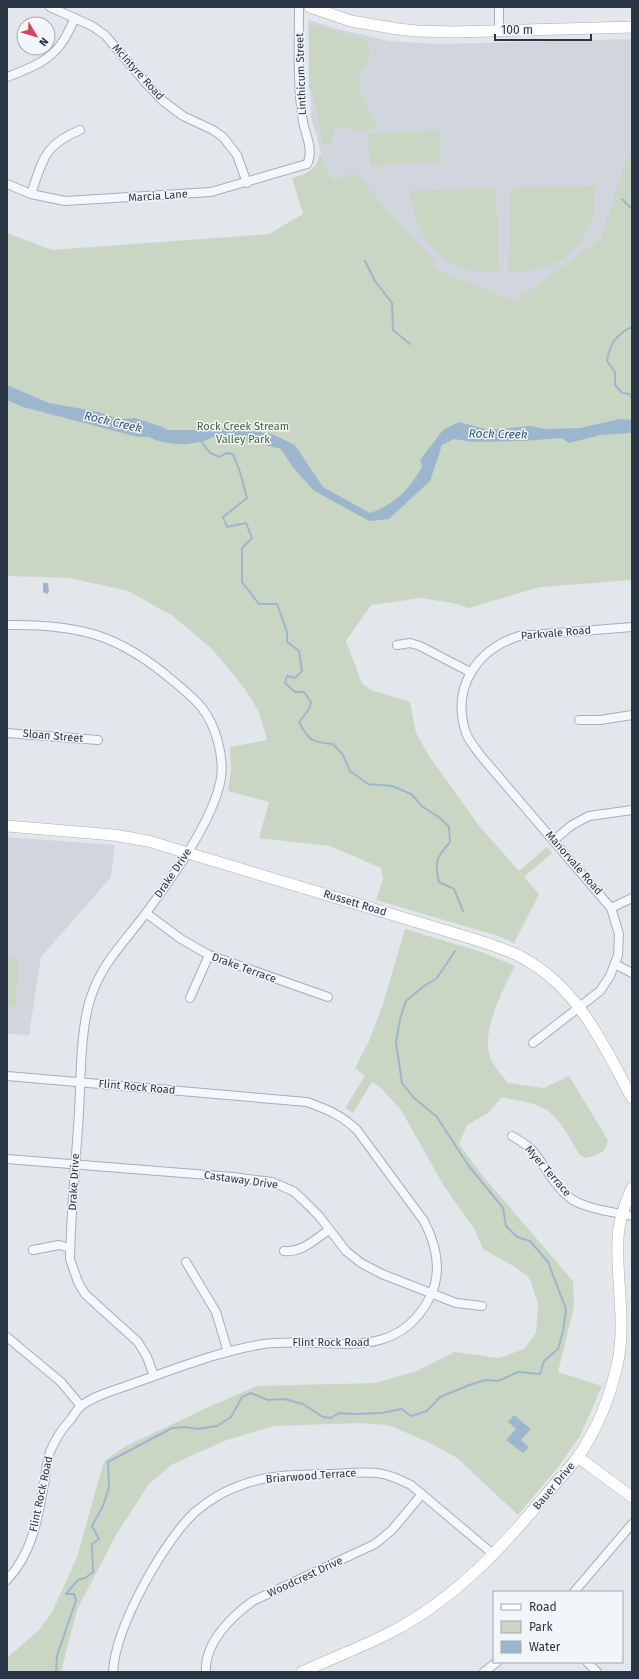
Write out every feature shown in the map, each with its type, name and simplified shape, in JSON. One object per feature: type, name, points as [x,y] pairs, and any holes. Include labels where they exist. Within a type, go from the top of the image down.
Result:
[{"type":"street","name":"McIntyre Road","points":[[50,7],[92,26],[105,35],[163,101],[183,116],[213,130],[223,137],[237,155],[246,183]]},
{"type":"street","name":"Linthicum Street","points":[[299,7],[300,93],[303,122],[310,152],[310,158],[306,164]]},
{"type":"street","points":[[310,7],[351,21],[398,29],[454,32],[632,27]]},
{"type":"street","points":[[499,7],[499,30]]},
{"type":"street","points":[[7,77],[38,64],[52,55],[63,42],[74,18]]},
{"type":"street","points":[[31,194],[41,163],[48,150],[63,137],[80,130]]},
{"type":"street","name":"Marcia Lane","points":[[7,184],[31,194],[65,201],[211,192],[246,183],[306,164]]},
{"type":"street","name":"Drake Drive","points":[[7,625],[39,624],[70,628],[100,635],[128,648],[139,654],[186,692],[203,710],[217,736],[221,760],[221,776],[217,796],[188,852],[146,913],[107,962],[95,985],[86,1019],[80,1082],[70,1259],[78,1282],[85,1294],[138,1342],[147,1357],[154,1376]]},
{"type":"street","name":"Parkvale Road","points":[[470,672],[492,647],[518,636],[632,627]]},
{"type":"street","points":[[397,645],[410,643],[420,646],[470,672]]},
{"type":"street","name":"Manorvale Road","points":[[470,672],[464,688],[463,701],[464,723],[467,735],[481,756],[611,908],[619,934],[618,955],[610,976],[600,991],[533,1043]]},
{"type":"street","points":[[579,720],[600,720],[632,715]]},
{"type":"street","name":"Sloan Street","points":[[7,733],[98,740]]},
{"type":"street","points":[[554,840],[572,825],[589,816],[632,810]]},
{"type":"street","name":"Russett Road","points":[[7,826],[114,835],[148,841],[494,945],[522,957],[544,971],[564,988],[579,1006],[632,1098]]},
{"type":"street","points":[[611,908],[632,898]]},
{"type":"street","name":"Drake Terrace","points":[[146,913],[181,939],[209,955],[328,997]]},
{"type":"street","points":[[190,998],[209,955]]},
{"type":"street","points":[[615,964],[632,973]]},
{"type":"street","name":"Flint Rock Road","points":[[7,1076],[307,1102],[334,1112],[357,1130],[424,1222],[432,1236],[437,1253],[436,1281],[432,1294],[422,1312],[409,1326],[395,1335],[379,1341],[363,1344],[277,1342],[228,1352],[102,1395],[81,1406],[59,1433],[50,1453],[38,1520],[28,1548],[7,1580]]},
{"type":"street","name":"Myer Terrace","points":[[512,1136],[523,1142],[532,1150],[556,1183],[571,1199],[584,1205],[627,1215]]},
{"type":"street","name":"Castaway Drive","points":[[7,1159],[233,1177],[272,1182],[293,1191],[303,1200],[320,1216],[328,1230],[346,1251],[360,1263],[382,1274],[456,1303],[482,1306]]},
{"type":"street","name":"Bauer Drive","points":[[302,1672],[395,1630],[440,1601],[478,1570],[524,1521],[578,1457],[602,1411],[611,1389],[618,1360],[622,1316],[618,1239],[627,1215],[632,1188]]},
{"type":"street","points":[[284,1250],[293,1252],[300,1250],[328,1230]]},
{"type":"street","points":[[33,1250],[59,1245],[70,1248]]},
{"type":"street","points":[[186,1262],[216,1312],[228,1352]]},
{"type":"street","points":[[7,1337],[61,1382],[81,1406]]},
{"type":"street","points":[[578,1457],[632,1497]]},
{"type":"street","name":"Briarwood Terrace","points":[[113,1672],[120,1641],[137,1595],[175,1534],[196,1512],[214,1498],[238,1486],[256,1480],[284,1476],[377,1473],[399,1479],[411,1485],[493,1554]]},
{"type":"street","name":"Woodcrest Drive","points":[[206,1672],[208,1656],[217,1636],[236,1613],[253,1601],[375,1544],[392,1530],[422,1494]]},
{"type":"street","points":[[575,1591],[632,1524]]},
{"type":"street","points":[[484,1672],[497,1663]]},
{"type":"street","points":[[588,1663],[597,1672]]},
{"type":"shaded area","points":[[308,20],[389,41],[437,44],[632,39],[632,216],[515,301],[363,239],[342,205],[327,172],[311,118]]},
{"type":"shaded area","points":[[7,837],[115,845],[111,877],[41,957],[29,1035],[7,1034]]},
{"type":"green space","points":[[309,24],[369,41],[369,59],[360,72],[360,91],[378,128],[359,130],[334,127],[331,145],[324,144],[318,124],[315,100],[309,88]]},
{"type":"green space","points":[[439,130],[441,162],[370,166],[368,134]]},
{"type":"green space","name":"Rock Creek Stream Valley Park","points":[[632,151],[632,580],[540,587],[469,608],[453,603],[421,598],[371,605],[346,641],[362,683],[371,690],[410,702],[416,733],[429,756],[480,827],[519,871],[547,847],[552,853],[524,877],[539,894],[514,943],[498,936],[376,900],[383,879],[381,868],[330,846],[259,838],[269,802],[228,791],[231,770],[230,747],[267,740],[259,712],[245,689],[212,649],[173,616],[128,591],[70,578],[7,576],[7,233],[52,250],[269,234],[303,214],[292,178],[311,170],[317,163],[320,152],[332,181],[354,173],[414,241],[435,261],[434,268],[515,301],[601,238],[624,166]]},
{"type":"green space","points":[[595,186],[593,220],[582,239],[564,259],[538,270],[508,272],[511,192],[516,187]]},
{"type":"green space","points":[[493,188],[496,191],[499,271],[480,273],[452,263],[441,257],[425,239],[419,228],[411,204],[409,191]]},
{"type":"green space","points":[[405,929],[482,952],[515,966],[499,998],[491,1023],[488,1035],[488,1047],[491,1060],[508,1083],[544,1088],[569,1076],[608,1140],[607,1145],[601,1153],[586,1158],[580,1155],[557,1119],[547,1110],[531,1103],[502,1097],[488,1113],[467,1125],[459,1144],[482,1175],[573,1281],[574,1307],[558,1372],[602,1386],[580,1436],[559,1466],[518,1515],[457,1458],[428,1442],[388,1425],[360,1423],[274,1426],[224,1441],[171,1465],[149,1484],[116,1535],[77,1610],[61,1672],[7,1672],[7,1658],[39,1630],[52,1612],[77,1557],[104,1461],[126,1446],[257,1386],[375,1383],[417,1371],[455,1352],[499,1358],[524,1349],[536,1333],[538,1304],[529,1277],[515,1267],[483,1249],[475,1230],[444,1186],[401,1110],[382,1089],[372,1082],[353,1113],[345,1108],[365,1076],[355,1068],[369,1041],[382,1007]]},
{"type":"green space","points":[[7,958],[18,959],[16,1007],[7,1006]]},
{"type":"water","points":[[7,385],[49,403],[99,412],[119,419],[135,418],[168,430],[211,430],[238,426],[253,431],[272,434],[295,445],[323,487],[370,513],[387,505],[407,489],[422,467],[420,460],[443,430],[459,422],[489,430],[531,426],[545,429],[580,428],[620,419],[632,420],[632,433],[601,435],[569,443],[562,438],[523,441],[473,442],[454,439],[442,445],[430,481],[389,519],[369,521],[313,490],[292,466],[281,449],[250,441],[212,437],[138,437],[23,407],[7,400]]},
{"type":"water","points":[[43,583],[48,583],[49,592],[47,594],[43,592]]},
{"type":"water","points":[[514,1415],[531,1429],[521,1440],[529,1447],[523,1453],[506,1440],[516,1429],[508,1422]]},
{"type":"waterway","points":[[622,199],[632,209]]},
{"type":"waterway","points":[[365,261],[375,281],[392,303],[393,330],[410,344]]},
{"type":"waterway","points":[[632,327],[618,336],[615,340],[607,361],[615,372],[615,385],[622,393],[629,394],[632,398]]},
{"type":"waterway","name":"Rock Creek","points":[[150,431],[164,436],[178,438],[206,434]]},
{"type":"waterway","points":[[197,436],[210,453],[220,457],[226,453],[233,454],[240,472],[247,498],[223,517],[227,527],[246,523],[252,538],[242,548],[242,582],[259,604],[277,604],[287,632],[287,642],[299,651],[302,671],[295,678],[287,676],[285,683],[295,692],[304,692],[311,702],[309,709],[299,722],[302,728],[308,737],[315,741],[333,744],[343,755],[350,771],[368,784],[392,786],[411,794],[423,807],[440,818],[449,827],[450,842],[437,860],[437,875],[439,882],[454,889],[463,911]]},
{"type":"waterway","points":[[56,1672],[57,1656],[76,1600],[74,1594],[66,1594],[78,1580],[85,1578],[93,1572],[92,1544],[99,1539],[92,1526],[103,1506],[109,1487],[108,1462],[172,1428],[186,1427],[197,1429],[217,1426],[231,1417],[242,1397],[251,1393],[268,1400],[284,1399],[303,1404],[323,1417],[331,1418],[339,1413],[381,1413],[402,1409],[411,1416],[427,1411],[440,1397],[472,1384],[486,1380],[498,1381],[518,1372],[540,1374],[544,1361],[558,1349],[563,1331],[566,1309],[548,1262],[530,1241],[517,1237],[506,1226],[503,1208],[468,1165],[437,1117],[413,1097],[402,1083],[396,1042],[400,1019],[406,1001],[424,986],[437,978],[455,951]]}]
